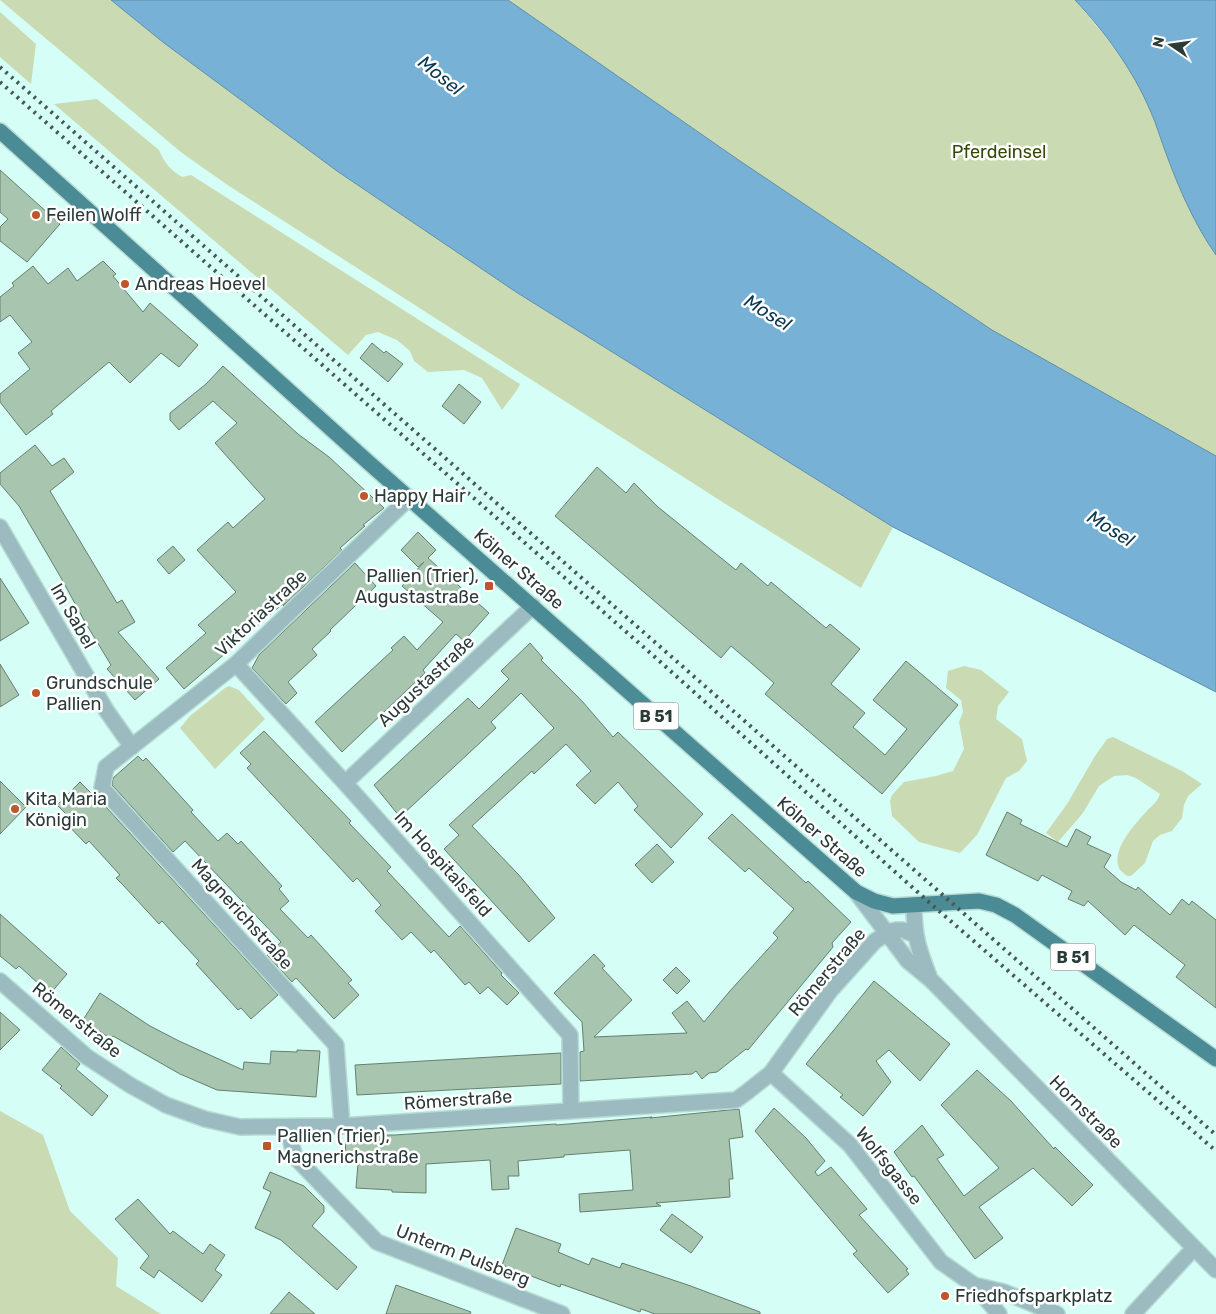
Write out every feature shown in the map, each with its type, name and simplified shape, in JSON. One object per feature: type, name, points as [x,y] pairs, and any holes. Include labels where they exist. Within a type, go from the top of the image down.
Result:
[{"type":"main road","name":"Kölner Straße","points":[[0,132],[856,892],[887,905],[914,905]]},
{"type":"main road","name":"B 51","points":[[914,905],[980,901],[989,902],[1006,910],[1216,1059]]},
{"type":"street","name":"Viktoriastraße","points":[[132,747],[236,664],[410,498]]},
{"type":"street","name":"Im Sabel","points":[[0,527],[106,710],[132,747]]},
{"type":"street","name":"Augustastraße","points":[[345,783],[533,606]]},
{"type":"street","name":"Im Hospitalsfeld","points":[[236,664],[570,1035],[571,1111]]},
{"type":"street","name":"Magnerichstraße","points":[[132,747],[106,767],[102,788],[336,1045],[342,1126]]},
{"type":"street","name":"Hornstraße","points":[[856,892],[908,961],[930,980],[1216,1270]]},
{"type":"street","name":"Hornstraße","points":[[914,905],[915,934],[930,980]]},
{"type":"street","points":[[887,933],[892,930],[900,930],[915,934]]},
{"type":"street","name":"Römerstraße","points":[[0,981],[87,1057],[130,1085],[166,1105],[205,1120],[240,1127],[342,1126],[736,1100],[771,1072],[830,991],[875,941],[887,933]]},
{"type":"street","name":"Wolfsgasse","points":[[771,1072],[850,1145],[940,1262],[974,1286],[999,1314]]},
{"type":"street","name":"Unterm Pulsberg","points":[[287,1127],[295,1156],[377,1242],[562,1314]]},
{"type":"street","points":[[1133,1314],[1194,1248]]},
{"type":"street","name":"Wolfsgasse","points":[[974,1286],[1004,1292],[1057,1314]]},
{"type":"green space","points":[[0,0],[111,0],[164,43],[337,171],[516,292],[893,527],[861,588],[724,503],[229,186],[182,153]]},
{"type":"green space","name":"Pferdeinsel","points":[[508,0],[1075,0],[1109,41],[1139,85],[1183,195],[1201,232],[1216,255],[1216,456],[992,330],[740,161]]},
{"type":"green space","points":[[0,12],[36,44],[31,84],[0,57]]},
{"type":"green space","points":[[97,99],[159,150],[174,172],[182,177],[191,175],[520,384],[517,390],[502,410],[482,378],[464,370],[428,372],[414,361],[410,351],[397,340],[378,332],[366,335],[348,355],[54,104]]},
{"type":"green space","points":[[964,666],[981,670],[1009,692],[998,706],[996,719],[1022,739],[1027,761],[1019,771],[1006,778],[977,835],[960,853],[919,842],[892,816],[890,801],[892,795],[904,782],[953,771],[964,749],[959,722],[963,712],[961,700],[946,688],[948,671]]},
{"type":"green space","points":[[229,686],[239,690],[265,719],[215,769],[180,728],[190,716]]},
{"type":"green space","points":[[1113,737],[1182,771],[1202,784],[1188,796],[1182,818],[1172,831],[1160,835],[1153,841],[1145,863],[1131,876],[1127,876],[1120,869],[1117,861],[1118,853],[1125,838],[1141,817],[1156,802],[1160,794],[1136,778],[1127,775],[1114,776],[1099,786],[1083,813],[1058,842],[1046,833],[1067,804],[1095,756],[1107,739]]},
{"type":"green space","points":[[0,1111],[43,1135],[70,1211],[118,1258],[116,1286],[161,1314],[0,1314]]},
{"type":"water","name":"Mosel","points":[[111,0],[508,0],[740,161],[992,330],[1216,456],[1216,692],[893,527],[516,292],[337,171],[164,43]]},
{"type":"water","points":[[1075,0],[1216,0],[1216,255],[1201,232],[1183,195],[1152,116],[1135,80],[1107,38]]},
{"type":"building","points":[[0,170],[60,224],[27,262],[0,241],[0,227],[8,219],[0,212]]},
{"type":"building","points":[[103,261],[116,274],[113,276],[143,312],[150,303],[198,345],[179,367],[161,353],[130,383],[109,362],[51,411],[53,414],[26,435],[0,402],[0,394],[30,369],[18,353],[32,342],[10,315],[0,322],[0,297],[14,286],[12,283],[33,266],[48,284],[68,268],[77,281]]},
{"type":"building","points":[[372,343],[384,353],[386,351],[403,364],[388,382],[360,358]]},
{"type":"building","points":[[223,366],[298,434],[329,457],[384,508],[363,525],[365,526],[340,548],[342,550],[283,606],[285,602],[184,689],[166,668],[206,633],[198,625],[236,592],[197,550],[228,522],[233,528],[265,499],[215,443],[237,423],[213,401],[179,430],[170,420],[170,413],[206,384]]},
{"type":"building","points":[[459,384],[481,402],[464,424],[442,406]]},
{"type":"building","points":[[35,445],[52,466],[64,458],[74,472],[50,491],[117,603],[122,600],[135,622],[118,632],[159,679],[135,700],[107,669],[111,665],[60,576],[19,506],[0,484],[0,473]]},
{"type":"building","points":[[597,467],[626,493],[634,483],[658,507],[736,570],[741,563],[768,586],[771,582],[826,628],[830,624],[860,649],[831,684],[865,713],[853,727],[885,755],[907,729],[873,700],[906,661],[958,705],[882,794],[765,694],[774,683],[751,663],[731,646],[721,658],[555,516]]},
{"type":"building","points":[[418,532],[436,550],[428,558],[489,613],[464,641],[456,634],[423,670],[425,673],[342,752],[315,722],[393,650],[391,648],[404,636],[417,650],[443,622],[402,586],[424,562],[418,567],[401,550]]},
{"type":"building","points":[[173,546],[185,560],[169,574],[157,560]]},
{"type":"building","points":[[355,563],[376,586],[312,649],[317,655],[288,682],[297,693],[286,704],[252,668],[259,655]]},
{"type":"building","points":[[0,578],[29,623],[0,641]]},
{"type":"building","points":[[530,643],[543,658],[541,660],[582,701],[613,737],[618,732],[703,814],[671,848],[634,810],[638,806],[618,782],[595,804],[576,785],[591,771],[566,744],[534,774],[532,771],[472,826],[518,874],[555,918],[529,942],[444,849],[459,835],[449,825],[554,728],[521,693],[491,722],[496,728],[400,817],[374,785],[468,698],[479,709],[509,679],[501,671]]},
{"type":"building","points":[[0,664],[19,695],[0,707]]},
{"type":"building","points":[[264,731],[351,821],[349,823],[391,867],[387,871],[449,937],[460,926],[502,973],[501,975],[519,993],[507,1005],[488,987],[480,994],[469,982],[465,985],[434,950],[431,953],[411,932],[402,940],[375,911],[381,905],[357,878],[353,882],[247,768],[251,764],[240,753]]},
{"type":"building","points":[[138,756],[143,761],[146,758],[218,841],[227,833],[238,844],[241,841],[282,886],[279,889],[289,901],[280,909],[308,938],[311,935],[352,980],[348,983],[359,995],[334,1019],[296,978],[292,982],[267,955],[281,942],[185,841],[173,852],[112,785],[113,778]]},
{"type":"building","points":[[0,781],[26,807],[0,834]]},
{"type":"building","points":[[80,782],[95,795],[278,995],[251,1019],[241,1008],[238,1010],[196,964],[199,961],[162,921],[159,924],[116,878],[120,875],[89,841],[86,844],[63,820],[68,816],[57,805]]},
{"type":"building","points":[[1007,812],[1022,820],[1020,824],[1067,847],[1076,829],[1091,837],[1087,844],[1111,855],[1104,867],[1121,882],[1136,890],[1138,887],[1170,915],[1182,899],[1189,905],[1192,901],[1216,920],[1216,1008],[1176,977],[1185,965],[1134,925],[1125,935],[1088,901],[1084,906],[1068,899],[1072,891],[1042,875],[1038,881],[986,855]]},
{"type":"building","points":[[732,814],[851,922],[832,943],[833,947],[748,1050],[746,1049],[717,1072],[709,1073],[702,1079],[696,1071],[692,1074],[580,1081],[580,1052],[584,1051],[582,1022],[554,993],[594,954],[605,966],[602,968],[632,1000],[594,1037],[687,1033],[672,1013],[687,1001],[704,1022],[778,938],[773,933],[794,909],[749,868],[745,872],[708,838]]},
{"type":"building","points":[[657,844],[674,862],[652,883],[635,865]]},
{"type":"building","points":[[0,914],[67,974],[50,994],[19,966],[16,969],[0,956]]},
{"type":"building","points":[[676,967],[690,981],[677,994],[663,980]]},
{"type":"building","points":[[874,981],[950,1044],[920,1081],[889,1050],[876,1061],[891,1082],[863,1116],[840,1097],[843,1095],[806,1064]]},
{"type":"building","points":[[100,993],[150,1026],[243,1070],[244,1062],[270,1064],[271,1051],[320,1051],[316,1097],[217,1090],[180,1074],[113,1036],[111,1039],[83,1020]]},
{"type":"building","points":[[0,1012],[20,1030],[0,1050]]},
{"type":"building","points":[[61,1047],[80,1064],[76,1069],[108,1096],[92,1116],[60,1088],[62,1086],[42,1070]]},
{"type":"building","points":[[561,1053],[561,1084],[357,1095],[355,1065]]},
{"type":"building","points":[[977,1070],[1011,1101],[1054,1149],[1055,1147],[1093,1185],[1072,1206],[1033,1168],[979,1207],[1003,1238],[975,1259],[894,1152],[922,1125],[944,1155],[937,1159],[964,1196],[999,1168],[941,1105]]},
{"type":"building","points":[[774,1108],[806,1138],[825,1161],[815,1172],[818,1176],[831,1167],[867,1209],[859,1215],[908,1269],[906,1270],[909,1274],[888,1293],[853,1254],[857,1251],[755,1131]]},
{"type":"building","points":[[739,1109],[743,1137],[729,1139],[733,1179],[729,1179],[730,1197],[656,1203],[661,1206],[580,1212],[579,1194],[633,1190],[630,1150],[518,1161],[519,1176],[508,1176],[509,1189],[492,1190],[490,1160],[426,1164],[426,1193],[356,1188],[358,1163],[345,1162],[346,1135],[395,1135],[556,1125]]},
{"type":"building","points":[[270,1172],[304,1186],[324,1206],[324,1212],[312,1226],[357,1267],[337,1290],[281,1240],[255,1228],[271,1192],[263,1188]]},
{"type":"building","points":[[138,1199],[170,1234],[173,1231],[203,1254],[210,1244],[225,1255],[215,1270],[222,1275],[202,1302],[159,1270],[154,1278],[140,1268],[149,1256],[115,1219]]},
{"type":"building","points":[[672,1214],[703,1237],[691,1253],[660,1230]]},
{"type":"building","points":[[516,1228],[561,1244],[558,1252],[589,1265],[592,1258],[620,1268],[622,1263],[688,1285],[760,1312],[760,1314],[655,1314],[641,1309],[640,1312],[561,1284],[560,1287],[502,1265]]},
{"type":"building","points":[[396,1285],[471,1312],[470,1314],[386,1314]]},
{"type":"building","points":[[289,1292],[315,1314],[270,1314]]},
{"type":"railway","points":[[0,67],[1216,1135]]},
{"type":"railway","points":[[0,82],[656,658],[931,904],[1216,1151]]},
{"type":"place","name":"Feilen Wolff","points":[[36,215]]},
{"type":"place","name":"Andreas Hoevel","points":[[125,284]]},
{"type":"place","name":"Happy Hair","points":[[364,496]]},
{"type":"place","name":"Pallien (Trier), Augustastraße","points":[[489,586]]},
{"type":"place","name":"Grundschule Pallien","points":[[36,693]]},
{"type":"place","name":"Kita Maria Königin","points":[[15,809]]},
{"type":"place","name":"Pallien (Trier), Magnerichstraße","points":[[267,1146]]},
{"type":"place","name":"Friedhofsparkplatz","points":[[945,1296]]}]
